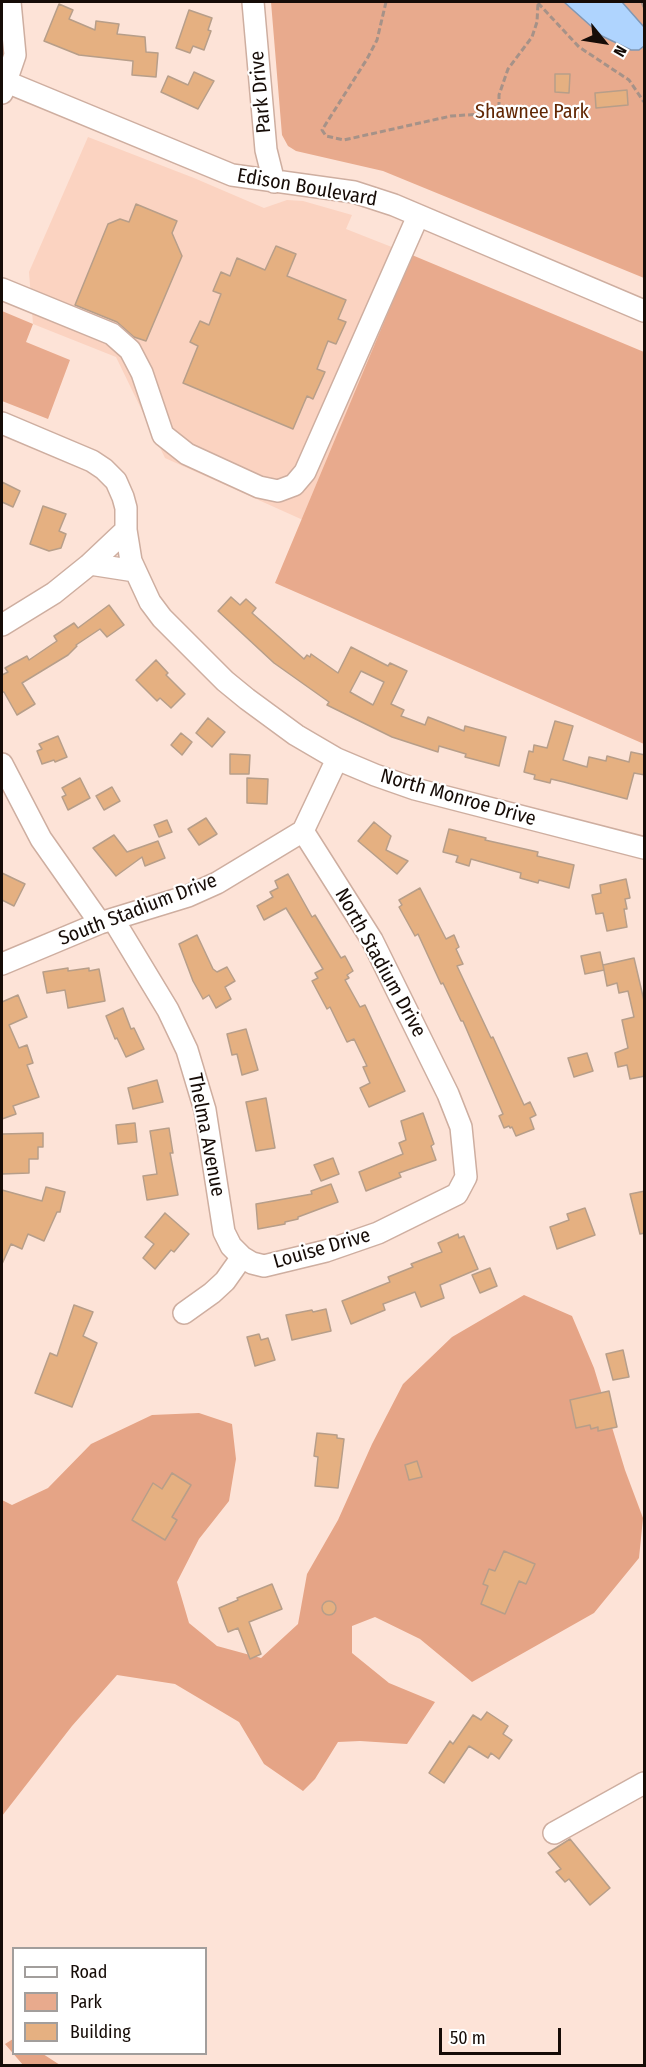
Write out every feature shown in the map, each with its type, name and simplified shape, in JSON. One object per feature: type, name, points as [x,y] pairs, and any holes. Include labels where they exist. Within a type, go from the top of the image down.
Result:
[{"type":"street","points":[[3,86],[15,56],[10,2]]},
{"type":"street","name":"Park Drive","points":[[253,2],[266,150],[274,182]]},
{"type":"street","name":"Edison Boulevard","points":[[3,86],[232,175],[354,192],[394,205],[645,311]]},
{"type":"street","points":[[2,289],[112,334],[130,350],[142,373],[163,435],[187,454],[259,486],[278,491],[294,485],[305,472],[418,216]]},
{"type":"street","name":"North Monroe Drive","points":[[2,423],[79,455],[104,469],[116,481],[126,508],[126,531],[131,561],[150,602],[162,618],[225,681],[271,718],[337,759],[415,789],[645,848]]},
{"type":"street","points":[[2,625],[54,593],[126,531]]},
{"type":"street","points":[[90,564],[135,572]]},
{"type":"street","points":[[303,831],[337,759]]},
{"type":"street","name":"Thelma Avenue","points":[[2,764],[41,838],[106,921],[168,1010],[187,1050],[205,1110],[224,1232],[231,1246],[242,1257]]},
{"type":"street","name":"South Stadium Drive","points":[[2,964],[106,921],[181,898],[217,883],[303,831]]},
{"type":"street","name":"North Stadium Drive","points":[[303,831],[372,940],[433,1061],[461,1127],[466,1177]]},
{"type":"street","name":"Louise Drive","points":[[242,1257],[264,1266],[348,1244],[378,1233],[457,1194],[466,1177]]},
{"type":"street","points":[[184,1313],[225,1281],[242,1257]]},
{"type":"street","points":[[554,1833],[645,1783]]},
{"type":"path","points":[[386,2],[376,40],[367,59],[322,130],[326,136],[344,140],[451,116],[499,113],[499,95],[508,69],[532,37],[537,22],[537,2]]},
{"type":"path","points":[[537,2],[579,47],[629,80],[645,102]]},
{"type":"path","points":[[642,2],[645,7]]},
{"type":"shaded area","points":[[88,137],[264,208],[287,200],[303,201],[352,215],[346,229],[412,255],[303,520],[165,458],[116,357],[33,324],[29,272]]},
{"type":"shaded area","points":[[524,1295],[572,1316],[594,1368],[625,1470],[643,1518],[639,1558],[594,1613],[472,1682],[420,1639],[375,1617],[352,1626],[352,1653],[389,1683],[435,1702],[407,1744],[338,1742],[315,1779],[303,1791],[264,1764],[239,1722],[175,1684],[117,1675],[72,1726],[2,1816],[2,1500],[12,1505],[48,1488],[91,1444],[152,1415],[199,1413],[232,1424],[236,1459],[229,1501],[199,1539],[177,1582],[189,1623],[217,1646],[261,1658],[298,1624],[307,1574],[338,1520],[372,1444],[403,1384],[452,1337]]},
{"type":"shaded area","points":[[12,2040],[12,2052],[5,2044]]},
{"type":"shaded area","points":[[14,2055],[45,2055],[60,2065],[23,2065]]},
{"type":"green space","name":"Shawnee Park","points":[[271,2],[644,2],[644,278],[383,171],[296,151],[288,146],[282,135]]},
{"type":"green space","points":[[412,255],[644,352],[644,744],[275,583]]},
{"type":"green space","points":[[2,311],[33,324],[26,342],[70,360],[48,419],[2,401]]},
{"type":"water","points":[[564,2],[622,2],[644,27],[644,46],[639,50],[631,50],[602,36]]},
{"type":"building","points":[[59,4],[73,10],[69,19],[95,30],[96,21],[119,24],[117,34],[145,37],[146,52],[158,53],[156,77],[132,75],[133,61],[79,55],[44,41]]},
{"type":"building","points":[[189,10],[212,18],[208,30],[211,31],[204,50],[193,46],[190,53],[176,48]]},
{"type":"building","points":[[194,72],[214,81],[198,109],[161,92],[168,76],[188,85]]},
{"type":"building","points":[[555,74],[570,74],[569,93],[555,92]]},
{"type":"building","points":[[627,90],[628,105],[596,108],[595,93]]},
{"type":"building","points":[[136,204],[177,221],[172,233],[182,256],[146,341],[134,337],[117,322],[75,305],[108,224],[120,219],[129,222]]},
{"type":"building","points":[[276,246],[296,254],[287,276],[346,300],[338,319],[346,322],[336,344],[328,341],[317,369],[325,372],[313,399],[307,396],[293,429],[183,383],[198,346],[190,342],[200,321],[209,325],[221,294],[213,291],[221,272],[230,276],[237,258],[265,270]]},
{"type":"building","points":[[2,482],[20,491],[13,507],[2,502]]},
{"type":"building","points":[[43,506],[66,514],[59,531],[66,534],[61,548],[49,551],[30,544]]},
{"type":"building","points":[[231,597],[240,605],[246,599],[256,608],[252,613],[304,659],[307,655],[310,657],[311,654],[338,673],[351,647],[388,666],[390,663],[407,671],[391,704],[404,710],[401,716],[425,725],[428,717],[464,731],[465,726],[506,737],[499,766],[465,757],[466,754],[439,746],[438,752],[392,737],[327,705],[329,702],[274,663],[218,611]],"holes":[[[361,671],[384,682],[373,705],[350,692]]]},
{"type":"building","points":[[109,605],[124,625],[107,637],[100,629],[76,645],[68,655],[22,683],[35,704],[17,715],[2,692],[2,675],[8,672],[5,668],[27,656],[29,660],[57,641],[54,636],[74,623],[78,628]]},
{"type":"building","points":[[156,660],[168,673],[166,675],[185,694],[171,708],[160,698],[157,701],[136,680]]},
{"type":"building","points":[[208,718],[225,732],[212,747],[196,733]]},
{"type":"building","points":[[555,721],[573,726],[563,760],[587,767],[589,757],[606,761],[607,756],[629,762],[631,752],[645,755],[645,775],[634,773],[627,799],[551,779],[550,783],[534,779],[535,775],[524,772],[529,751],[533,752],[534,745],[547,748]]},
{"type":"building","points":[[181,733],[192,742],[182,755],[171,745]]},
{"type":"building","points":[[58,736],[67,757],[42,764],[37,751],[42,749],[39,744]]},
{"type":"building","points":[[230,754],[250,755],[249,774],[230,774]]},
{"type":"building","points":[[80,778],[90,798],[68,810],[62,797],[66,795],[62,788]]},
{"type":"building","points":[[247,778],[268,779],[267,804],[247,803]]},
{"type":"building","points":[[112,787],[120,801],[104,810],[96,796]]},
{"type":"building","points":[[206,818],[217,834],[199,845],[188,829]]},
{"type":"building","points":[[167,820],[172,832],[159,837],[154,825]]},
{"type":"building","points":[[374,822],[391,836],[386,850],[408,861],[397,874],[358,841]]},
{"type":"building","points":[[449,829],[538,852],[537,856],[574,865],[569,888],[539,880],[538,883],[520,878],[521,873],[471,859],[469,866],[456,862],[458,856],[443,852]]},
{"type":"building","points":[[114,835],[127,852],[158,841],[165,858],[145,866],[142,857],[116,876],[93,848]]},
{"type":"building","points":[[2,873],[25,884],[14,906],[2,900]]},
{"type":"building","points":[[288,874],[312,917],[315,915],[341,958],[345,956],[353,971],[347,975],[349,978],[345,980],[360,1007],[365,1005],[405,1091],[369,1107],[360,1088],[370,1083],[363,1067],[367,1066],[354,1039],[347,1042],[330,1007],[327,1009],[312,981],[318,978],[315,973],[323,969],[286,908],[264,920],[257,906],[273,897],[270,892],[278,888],[275,881]]},
{"type":"building","points":[[626,879],[630,898],[625,899],[627,927],[607,931],[603,913],[596,914],[592,895],[601,893],[600,885]]},
{"type":"building","points":[[420,888],[446,939],[454,935],[459,947],[456,949],[463,964],[457,966],[524,1105],[530,1102],[536,1115],[530,1118],[534,1129],[516,1136],[512,1127],[504,1128],[499,1116],[503,1114],[463,1021],[443,983],[441,984],[418,934],[415,936],[399,907],[402,905],[399,900]]},
{"type":"building","points":[[197,935],[213,969],[217,972],[227,967],[235,981],[225,987],[231,999],[216,1008],[209,995],[203,999],[193,981],[179,944]]},
{"type":"building","points":[[600,952],[604,970],[585,974],[581,956]]},
{"type":"building","points":[[634,958],[645,1005],[645,1076],[630,1079],[627,1065],[618,1067],[615,1053],[628,1048],[622,1020],[634,1017],[628,991],[619,993],[617,983],[607,986],[603,965]]},
{"type":"building","points":[[68,968],[68,971],[99,969],[105,1001],[68,1008],[65,990],[47,993],[43,972]]},
{"type":"building","points":[[18,995],[27,1017],[9,1025],[19,1048],[27,1045],[33,1063],[27,1065],[39,1097],[13,1106],[16,1114],[2,1119],[2,1002]]},
{"type":"building","points":[[123,1008],[131,1029],[134,1028],[144,1049],[126,1057],[117,1038],[115,1039],[106,1016]]},
{"type":"building","points":[[246,1029],[258,1070],[242,1075],[237,1054],[232,1055],[227,1034]]},
{"type":"building","points":[[587,1053],[593,1071],[574,1077],[568,1058]]},
{"type":"building","points":[[157,1080],[163,1102],[133,1109],[128,1088]]},
{"type":"building","points":[[266,1098],[275,1148],[256,1151],[246,1102]]},
{"type":"building","points":[[423,1113],[434,1144],[431,1146],[436,1160],[399,1173],[401,1177],[366,1191],[359,1172],[403,1154],[399,1143],[406,1140],[401,1121]]},
{"type":"building","points":[[135,1123],[137,1142],[118,1144],[116,1125]]},
{"type":"building","points":[[169,1128],[173,1153],[170,1153],[178,1195],[147,1200],[143,1176],[157,1174],[150,1131]]},
{"type":"building","points":[[43,1133],[43,1147],[38,1147],[38,1159],[29,1159],[29,1173],[2,1174],[2,1134]]},
{"type":"building","points":[[333,1158],[339,1174],[321,1181],[314,1165]]},
{"type":"building","points":[[331,1184],[338,1202],[285,1222],[285,1224],[258,1229],[256,1204],[312,1194],[311,1191]]},
{"type":"building","points":[[46,1187],[65,1192],[60,1212],[57,1212],[44,1241],[28,1234],[22,1249],[11,1244],[2,1264],[2,1190],[42,1201]]},
{"type":"building","points":[[645,1191],[645,1233],[640,1234],[630,1194]]},
{"type":"building","points":[[585,1208],[595,1235],[557,1249],[550,1227],[569,1220],[567,1214]]},
{"type":"building","points":[[165,1213],[189,1234],[155,1269],[143,1258],[154,1244],[145,1237]]},
{"type":"building","points":[[458,1234],[459,1238],[464,1236],[478,1269],[440,1285],[444,1298],[421,1307],[415,1292],[383,1304],[385,1310],[351,1324],[342,1301],[390,1282],[388,1277],[413,1267],[411,1264],[442,1252],[438,1243]]},
{"type":"building","points":[[490,1268],[497,1286],[480,1293],[472,1275]]},
{"type":"building","points":[[74,1305],[93,1312],[83,1336],[97,1343],[72,1407],[35,1393],[50,1353],[57,1356]]},
{"type":"building","points":[[326,1309],[331,1331],[292,1340],[286,1315]]},
{"type":"building","points":[[259,1334],[261,1340],[268,1338],[275,1360],[255,1366],[247,1337]]},
{"type":"building","points":[[623,1350],[629,1377],[613,1380],[606,1354]]},
{"type":"building","points":[[609,1391],[617,1427],[598,1431],[598,1427],[591,1429],[590,1425],[576,1428],[570,1400]]},
{"type":"building","points":[[317,1433],[337,1435],[337,1438],[344,1439],[338,1488],[315,1486],[318,1457],[314,1456]]},
{"type":"building","points":[[417,1461],[422,1477],[409,1480],[405,1465]]},
{"type":"building","points":[[172,1473],[191,1485],[172,1517],[177,1520],[165,1540],[132,1520],[153,1483],[162,1489]]},
{"type":"building","points":[[504,1551],[535,1564],[526,1584],[519,1581],[505,1614],[481,1604],[488,1586],[483,1584],[489,1569],[495,1571]]},
{"type":"building","points":[[272,1584],[282,1609],[249,1622],[261,1654],[250,1659],[238,1628],[228,1632],[219,1608]]},
{"type":"building","points":[[329,1601],[334,1603],[336,1608],[334,1613],[329,1615],[324,1613],[322,1608],[324,1603]]},
{"type":"building","points":[[487,1712],[508,1726],[503,1734],[512,1740],[499,1759],[491,1753],[488,1758],[469,1746],[444,1783],[429,1773],[450,1741],[453,1744],[473,1715],[481,1720]]},
{"type":"building","points":[[570,1839],[610,1888],[590,1905],[569,1879],[565,1882],[556,1872],[561,1869],[548,1853]]}]
